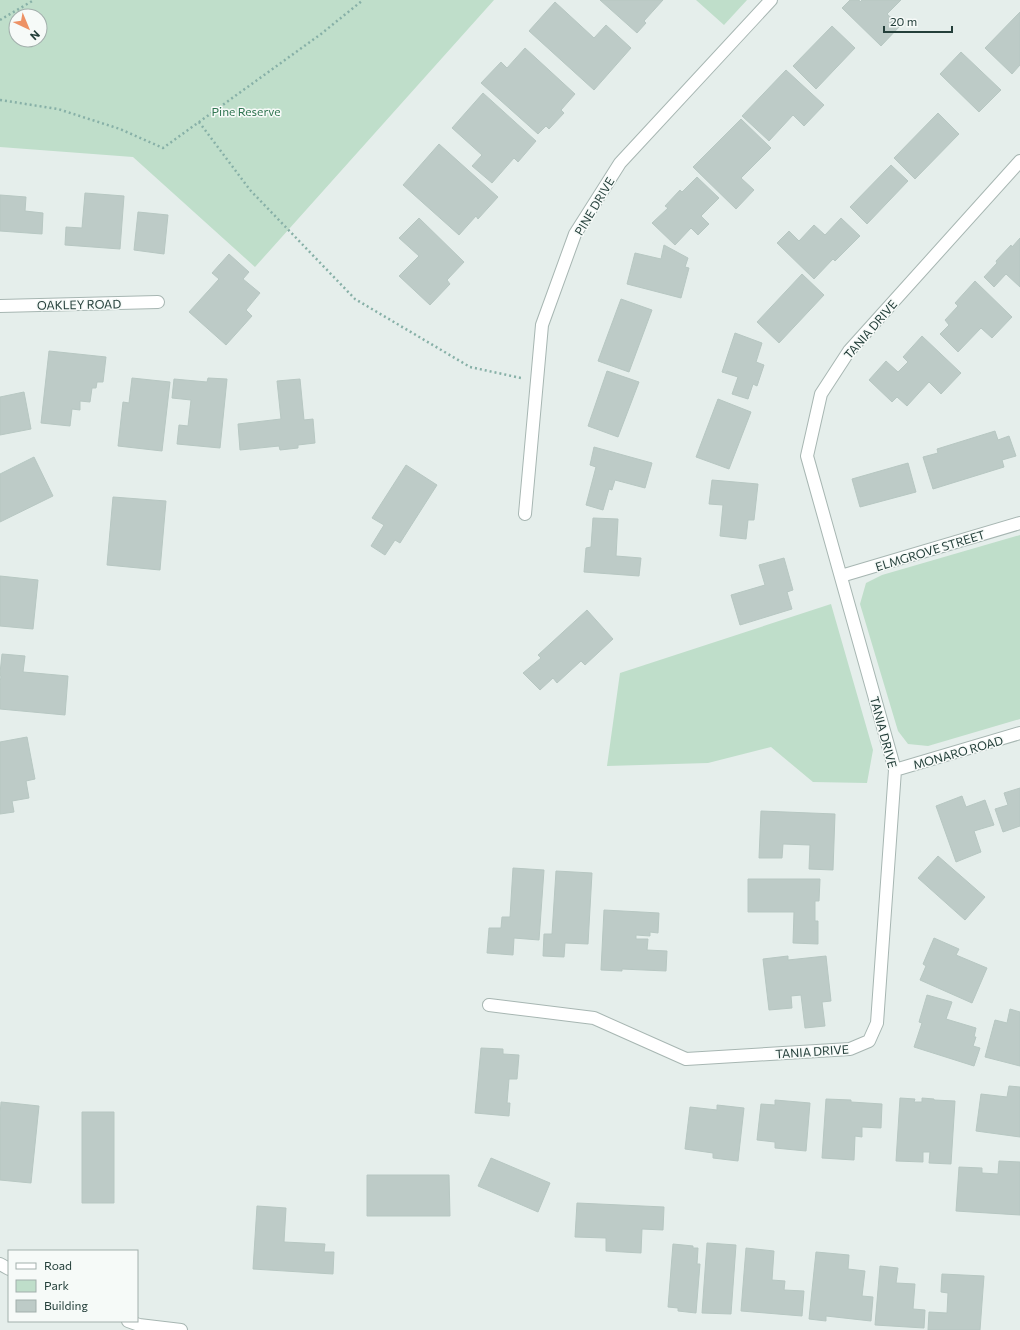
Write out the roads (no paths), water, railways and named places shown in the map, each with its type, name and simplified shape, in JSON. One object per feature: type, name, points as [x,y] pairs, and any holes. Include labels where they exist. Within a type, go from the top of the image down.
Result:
[{"type":"street","name":"PINE DRIVE","points":[[525,514],[542,325],[575,234],[620,163],[771,0]]},
{"type":"street","name":"TANIA DRIVE","points":[[489,1005],[594,1018],[686,1059],[850,1049],[869,1041],[877,1023],[895,770],[807,456],[821,394],[849,351],[1020,161]]},
{"type":"street","name":"OAKLEY ROAD","points":[[0,306],[158,302]]},
{"type":"street","name":"ELMGROVE STREET","points":[[841,576],[1020,523]]},
{"type":"street","name":"MONARO ROAD","points":[[895,770],[1020,734]]},
{"type":"street","points":[[131,1322],[139,1325],[181,1330]]},
{"type":"park label","name":"Pine Reserve","points":[[246,111]]}]
